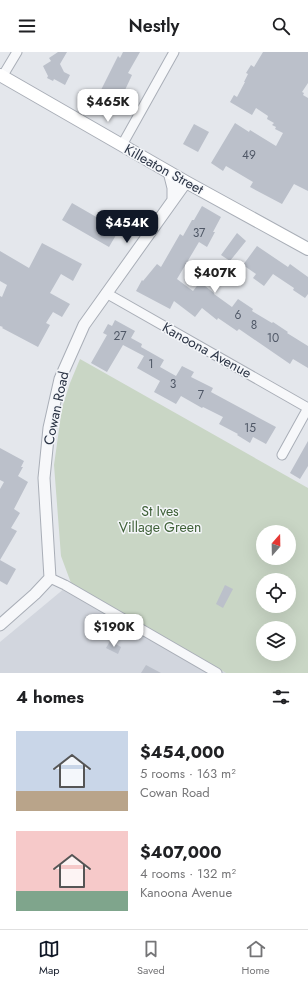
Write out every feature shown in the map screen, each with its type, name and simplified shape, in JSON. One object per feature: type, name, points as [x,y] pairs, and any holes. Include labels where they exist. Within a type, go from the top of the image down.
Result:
[{"type":"main road","name":"Killeaton Street","points":[[1,76],[186,182],[308,249]]},
{"type":"street","points":[[1,76],[16,52]]},
{"type":"street","points":[[122,145],[174,52]]},
{"type":"street","points":[[169,172],[173,188],[173,200]]},
{"type":"street","name":"Cowan Road","points":[[50,578],[44,478],[49,428],[60,379],[84,325],[186,182]]},
{"type":"street","name":"Kanoona Avenue","points":[[106,293],[308,408]]},
{"type":"street","points":[[282,455],[308,408]]},
{"type":"street","points":[[0,625],[35,594],[50,578],[65,585],[216,673]]},
{"type":"shaded area","points":[[71,583],[226,673],[0,673],[0,642]]},
{"type":"green space","name":"St Ives Village Green","points":[[80,359],[308,488],[308,673],[226,673],[71,583],[61,556],[54,465],[62,408]]},
{"type":"building","points":[[58,52],[67,52],[60,64],[64,72],[70,75],[65,85],[54,79],[53,81],[47,78],[48,76],[43,66],[51,61],[49,58]]},
{"type":"building","points":[[123,52],[140,52],[128,73],[132,75],[116,109],[112,107],[110,111],[92,101],[98,91],[100,92],[118,56],[120,58]]},
{"type":"building","points":[[263,52],[308,52],[308,83],[302,92],[304,93],[303,95],[308,98],[308,191],[294,184],[282,204],[250,187],[253,182],[226,166],[223,171],[211,163],[235,123],[249,132],[250,130],[276,146],[283,133],[275,129],[276,127],[272,125],[274,123],[267,119],[268,116],[256,108],[252,115],[230,102],[234,95],[237,97],[248,74],[246,73],[251,65],[254,67]]},
{"type":"building","points":[[194,124],[209,132],[198,152],[183,144]]},
{"type":"building","points":[[72,203],[119,230],[109,247],[62,220]]},
{"type":"building","points":[[202,206],[221,217],[207,247],[199,242],[177,279],[193,291],[200,282],[232,307],[238,299],[253,309],[252,311],[288,332],[287,333],[308,346],[308,368],[293,359],[290,364],[239,329],[237,331],[218,318],[217,320],[202,308],[195,317],[174,301],[170,309],[136,291],[142,280],[143,281],[157,264],[161,267],[180,234],[183,236]]},
{"type":"building","points":[[237,233],[246,241],[230,261],[221,255]]},
{"type":"building","points":[[42,243],[82,264],[73,281],[61,274],[50,293],[70,304],[62,317],[53,312],[46,323],[50,325],[38,347],[0,326],[0,296],[2,297],[7,285],[0,281],[0,251],[29,268]]},
{"type":"building","points":[[257,246],[288,267],[290,264],[308,277],[308,294],[305,298],[293,290],[294,288],[273,274],[264,286],[253,278],[256,274],[243,265]]},
{"type":"building","points":[[115,320],[135,331],[131,338],[142,344],[141,347],[164,360],[160,367],[176,376],[182,366],[194,372],[191,377],[213,388],[211,392],[276,427],[266,444],[253,437],[250,443],[237,435],[238,434],[219,424],[223,417],[203,407],[202,408],[181,396],[176,404],[154,392],[160,381],[137,368],[144,356],[123,345],[107,372],[91,363],[107,335],[103,333],[108,324],[112,326]]},
{"type":"building","points":[[308,441],[308,466],[300,479],[290,473]]},
{"type":"building","points":[[0,448],[24,461],[21,467],[23,467],[18,476],[28,482],[14,509],[20,513],[11,528],[17,531],[0,560],[0,489],[4,482],[0,480]]},
{"type":"building","points":[[0,560],[16,569],[7,585],[0,581]]},
{"type":"building","points":[[225,585],[233,589],[223,608],[216,604]]},
{"type":"building","points":[[110,641],[121,647],[118,654],[106,648]]},
{"type":"building","points":[[146,665],[161,673],[141,673]]}]
